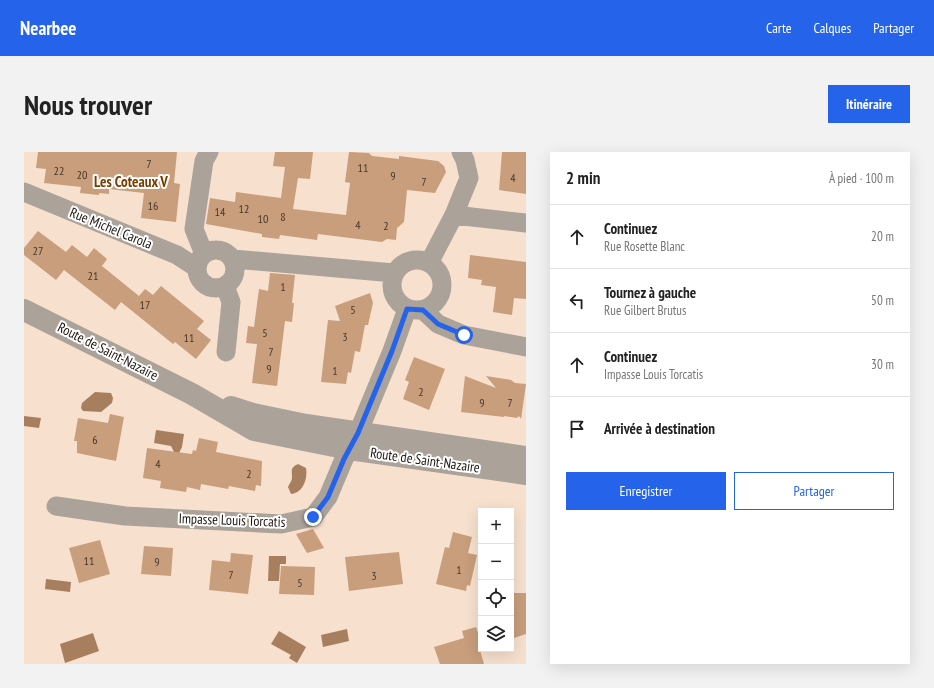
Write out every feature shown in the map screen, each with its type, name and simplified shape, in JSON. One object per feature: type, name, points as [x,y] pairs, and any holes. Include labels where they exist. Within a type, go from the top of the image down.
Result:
[{"type":"street","points":[[201,261],[212,250],[220,250],[227,253],[233,259],[235,266],[231,281],[224,286],[217,288],[202,282],[198,275],[201,261],[194,229],[204,161],[209,152]]},
{"type":"street","points":[[429,263],[454,215],[469,178],[465,160],[461,152]]},
{"type":"street","name":"Rue Michel Carola","points":[[24,192],[177,255],[201,261]]},
{"type":"street","points":[[454,215],[526,223]]},
{"type":"street","points":[[233,259],[394,274]]},
{"type":"street","points":[[415,310],[431,307],[437,301],[441,293],[441,276],[436,268],[421,260],[409,261],[399,267],[394,274],[391,281],[392,290],[400,304],[415,310],[438,324],[464,335],[526,347]]},
{"type":"street","points":[[224,286],[231,302],[226,352]]},
{"type":"street","name":"Route de Saint-Nazaire","points":[[24,310],[192,394],[254,430],[526,457]]},
{"type":"street","name":"Impasse Louis Torcatis","points":[[56,506],[125,516],[281,524],[313,517],[328,497],[354,441],[392,351],[415,310]]},
{"type":"street","name":"Route de Saint-Nazaire","points":[[354,441],[526,474]]},
{"type":"shaded area","points":[[95,392],[111,393],[113,398],[112,403],[101,412],[83,411],[81,408],[82,403]]},
{"type":"shaded area","points":[[24,416],[41,418],[39,428],[24,426]]},
{"type":"shaded area","points":[[156,430],[184,434],[182,447],[179,453],[174,452],[171,446],[154,443]]},
{"type":"shaded area","points":[[298,464],[306,468],[306,477],[302,488],[291,494],[288,487],[292,479],[292,470]]},
{"type":"shaded area","points":[[269,556],[286,556],[286,564],[280,564],[279,581],[268,581]]},
{"type":"shaded area","points":[[46,579],[71,582],[70,592],[45,589]]},
{"type":"shaded area","points":[[347,629],[349,641],[323,647],[321,635]]},
{"type":"shaded area","points":[[279,631],[306,647],[297,663],[289,658],[291,655],[271,644]]},
{"type":"shaded area","points":[[93,633],[99,651],[65,663],[60,644]]},
{"type":"building","points":[[38,152],[177,152],[174,183],[180,184],[176,222],[141,218],[144,193],[109,189],[109,194],[99,193],[99,195],[80,193],[81,187],[44,183],[46,169],[36,168]]},
{"type":"building","points":[[275,152],[313,152],[310,179],[298,178],[293,209],[346,215],[350,183],[345,182],[349,152],[369,153],[372,156],[399,159],[399,156],[438,161],[444,166],[446,172],[435,193],[407,190],[404,222],[397,228],[396,240],[387,239],[382,242],[318,234],[317,240],[280,235],[279,239],[262,237],[262,234],[206,224],[210,198],[235,202],[236,192],[281,198],[285,167],[273,166]]},
{"type":"building","points":[[502,152],[526,152],[526,194],[499,190]]},
{"type":"building","points":[[38,231],[66,252],[72,245],[87,257],[94,248],[107,259],[102,266],[139,296],[145,289],[153,295],[161,286],[204,321],[197,329],[211,340],[196,359],[175,342],[173,344],[121,302],[115,310],[64,270],[56,280],[24,255],[24,248]]},
{"type":"building","points":[[470,255],[526,262],[526,299],[514,298],[512,315],[493,312],[496,287],[481,285],[482,280],[468,278]]},
{"type":"building","points":[[270,273],[295,275],[292,303],[294,303],[292,322],[285,321],[277,386],[252,383],[257,344],[246,343],[248,326],[254,327],[259,289],[268,291]]},
{"type":"building","points":[[370,293],[373,303],[368,325],[365,325],[360,352],[355,351],[351,373],[348,372],[346,384],[321,382],[328,320],[340,321],[335,306]]},
{"type":"building","points":[[414,357],[445,369],[429,410],[403,399],[409,382],[405,380]]},
{"type":"building","points":[[465,376],[496,388],[486,376],[526,384],[521,419],[519,416],[517,418],[461,412]]},
{"type":"building","points":[[110,414],[124,417],[116,461],[77,453],[77,441],[74,441],[78,418],[108,423]]},
{"type":"building","points":[[199,438],[218,442],[216,452],[262,461],[261,486],[256,485],[255,491],[229,486],[228,489],[201,484],[200,490],[187,487],[186,492],[160,488],[161,481],[143,478],[147,448],[192,454],[193,450],[196,451]]},
{"type":"building","points":[[313,529],[324,548],[307,553],[296,534]]},
{"type":"building","points":[[453,532],[472,537],[468,553],[477,555],[470,586],[467,585],[466,591],[436,584],[445,547],[449,548]]},
{"type":"building","points":[[100,540],[110,574],[79,583],[69,548]]},
{"type":"building","points":[[144,546],[173,548],[171,576],[141,574]]},
{"type":"building","points":[[399,552],[403,584],[349,591],[345,557]]},
{"type":"building","points":[[231,553],[253,555],[248,594],[209,590],[212,560],[230,562]]},
{"type":"building","points":[[281,566],[315,567],[314,595],[279,594]]},
{"type":"building","points":[[514,593],[526,593],[526,634],[514,638]]},
{"type":"building","points":[[476,627],[478,633],[478,652],[481,652],[484,664],[440,664],[434,647],[464,638],[462,631]]},
{"type":"district","name":"Les Coteaux V","points":[[131,181]]},
{"type":"route","points":[[313,517],[328,497],[344,459],[358,433],[392,351],[407,309],[415,311],[423,310],[438,324],[464,335]]}]
